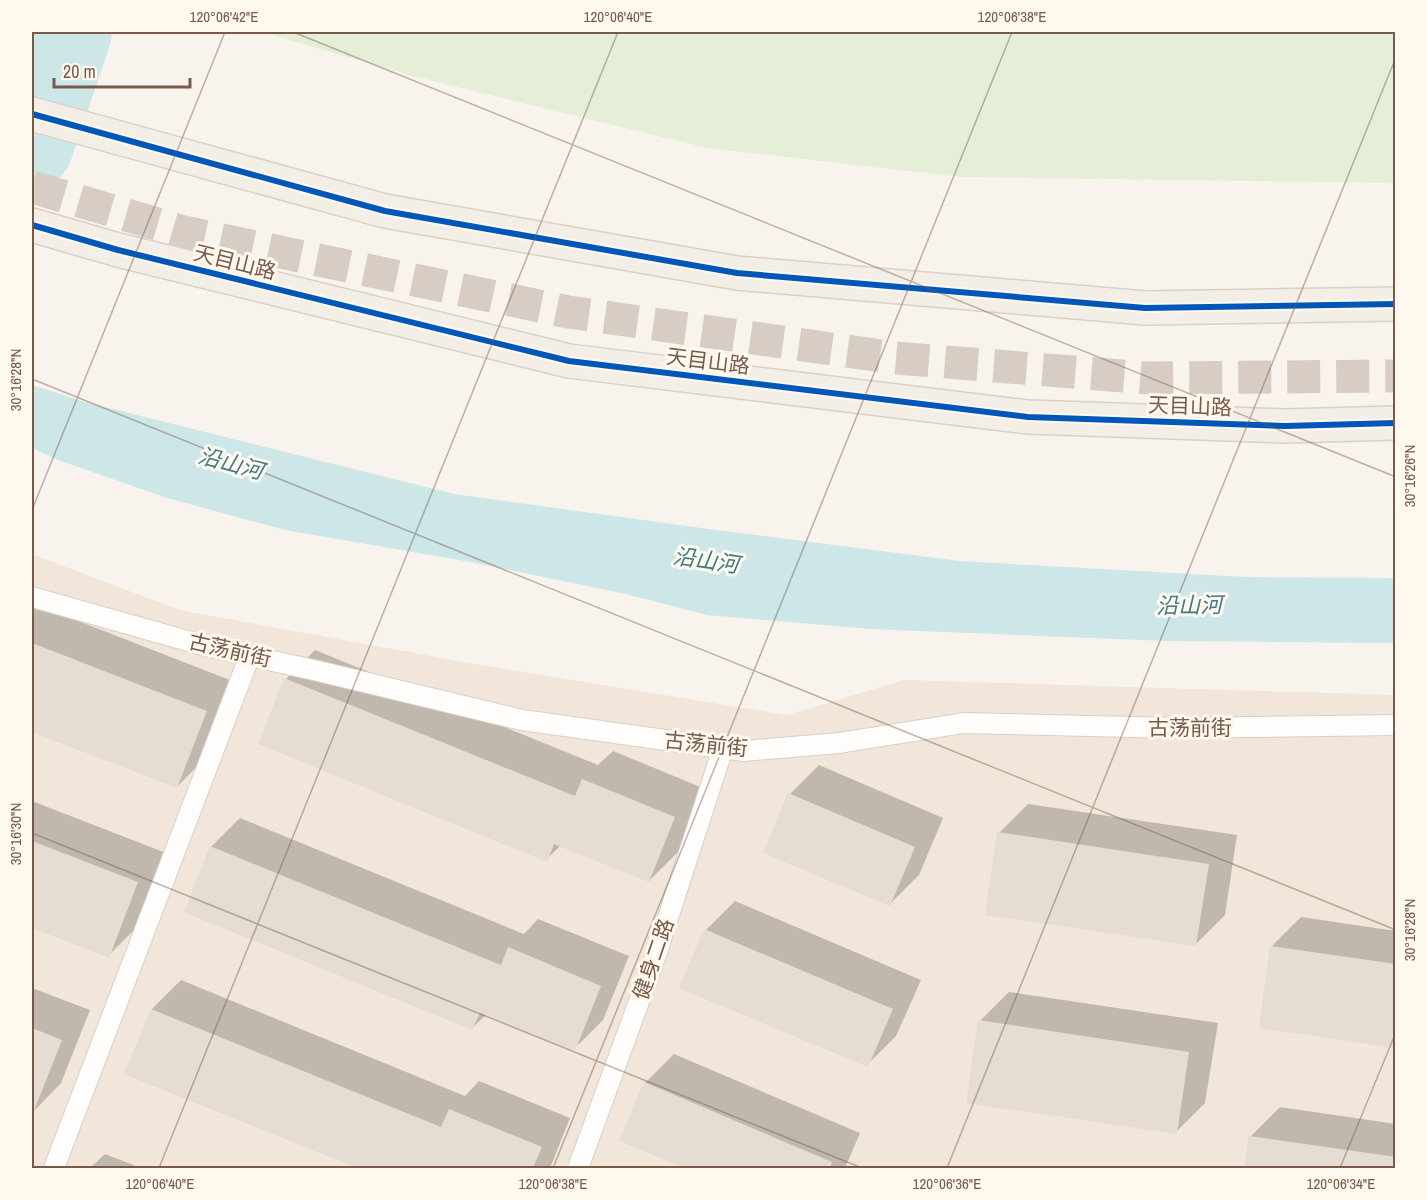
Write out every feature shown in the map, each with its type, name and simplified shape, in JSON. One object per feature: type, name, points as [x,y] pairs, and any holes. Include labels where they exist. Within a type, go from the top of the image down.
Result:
[{"type":"main road","points":[[32,114],[385,212],[736,273],[1145,308],[1395,304]]},
{"type":"main road","name":"天目山路","points":[[32,225],[118,250],[569,361],[1028,417],[1285,426],[1395,423]]},
{"type":"lane","name":"古荡前街","points":[[32,597],[202,645],[522,720],[744,751],[839,743],[964,723],[1173,728],[1395,725]]},
{"type":"lane","points":[[54,1168],[250,655]]},
{"type":"lane","name":"健身二路","points":[[578,1168],[656,955],[723,748]]},
{"type":"shaded area","points":[[32,554],[179,610],[469,663],[787,715],[904,680],[1395,695],[1395,1168],[32,1168]]},
{"type":"green space","points":[[262,32],[1395,32],[1395,183],[962,177],[707,148],[409,75]]},
{"type":"water","points":[[32,385],[85,402],[454,494],[960,561],[1244,577],[1395,578],[1395,643],[1168,641],[870,629],[707,615],[626,594],[471,562],[285,530],[167,498],[61,461],[32,448]]},
{"type":"building","points":[[32,643],[207,711],[177,788],[32,732]]},
{"type":"building","points":[[284,678],[575,796],[582,779],[675,817],[649,882],[554,844],[547,862],[258,744]]},
{"type":"building","points":[[788,793],[915,847],[890,906],[763,853]]},
{"type":"building","points":[[997,832],[1209,864],[1196,946],[985,915]]},
{"type":"building","points":[[32,841],[138,882],[109,958],[32,928]]},
{"type":"building","points":[[210,846],[501,965],[508,947],[601,986],[575,1051],[480,1013],[472,1030],[184,912]]},
{"type":"building","points":[[704,929],[893,1009],[868,1067],[679,988]]},
{"type":"building","points":[[1270,946],[1396,964],[1396,1048],[1259,1028]]},
{"type":"building","points":[[151,1009],[441,1127],[449,1109],[542,1147],[533,1168],[357,1168],[124,1074]]},
{"type":"building","points":[[978,1020],[1189,1052],[1177,1134],[966,1103]]},
{"type":"building","points":[[32,1028],[62,1040],[32,1116]]},
{"type":"building","points":[[644,1082],[832,1162],[830,1168],[684,1168],[619,1141]]},
{"type":"building","points":[[1249,1136],[1396,1157],[1396,1168],[1244,1168]]},
{"type":"waterway","name":"沿山河","points":[[32,147],[71,32]]},
{"type":"tunnel","points":[[32,187],[184,232],[568,312],[896,358],[1148,378],[1396,376]]},
{"type":"cycle path","points":[[32,114],[385,211],[737,273],[1145,308],[1396,304]]},
{"type":"cycle path","points":[[32,225],[118,250],[569,361],[1028,417],[1285,426],[1396,423]]}]
